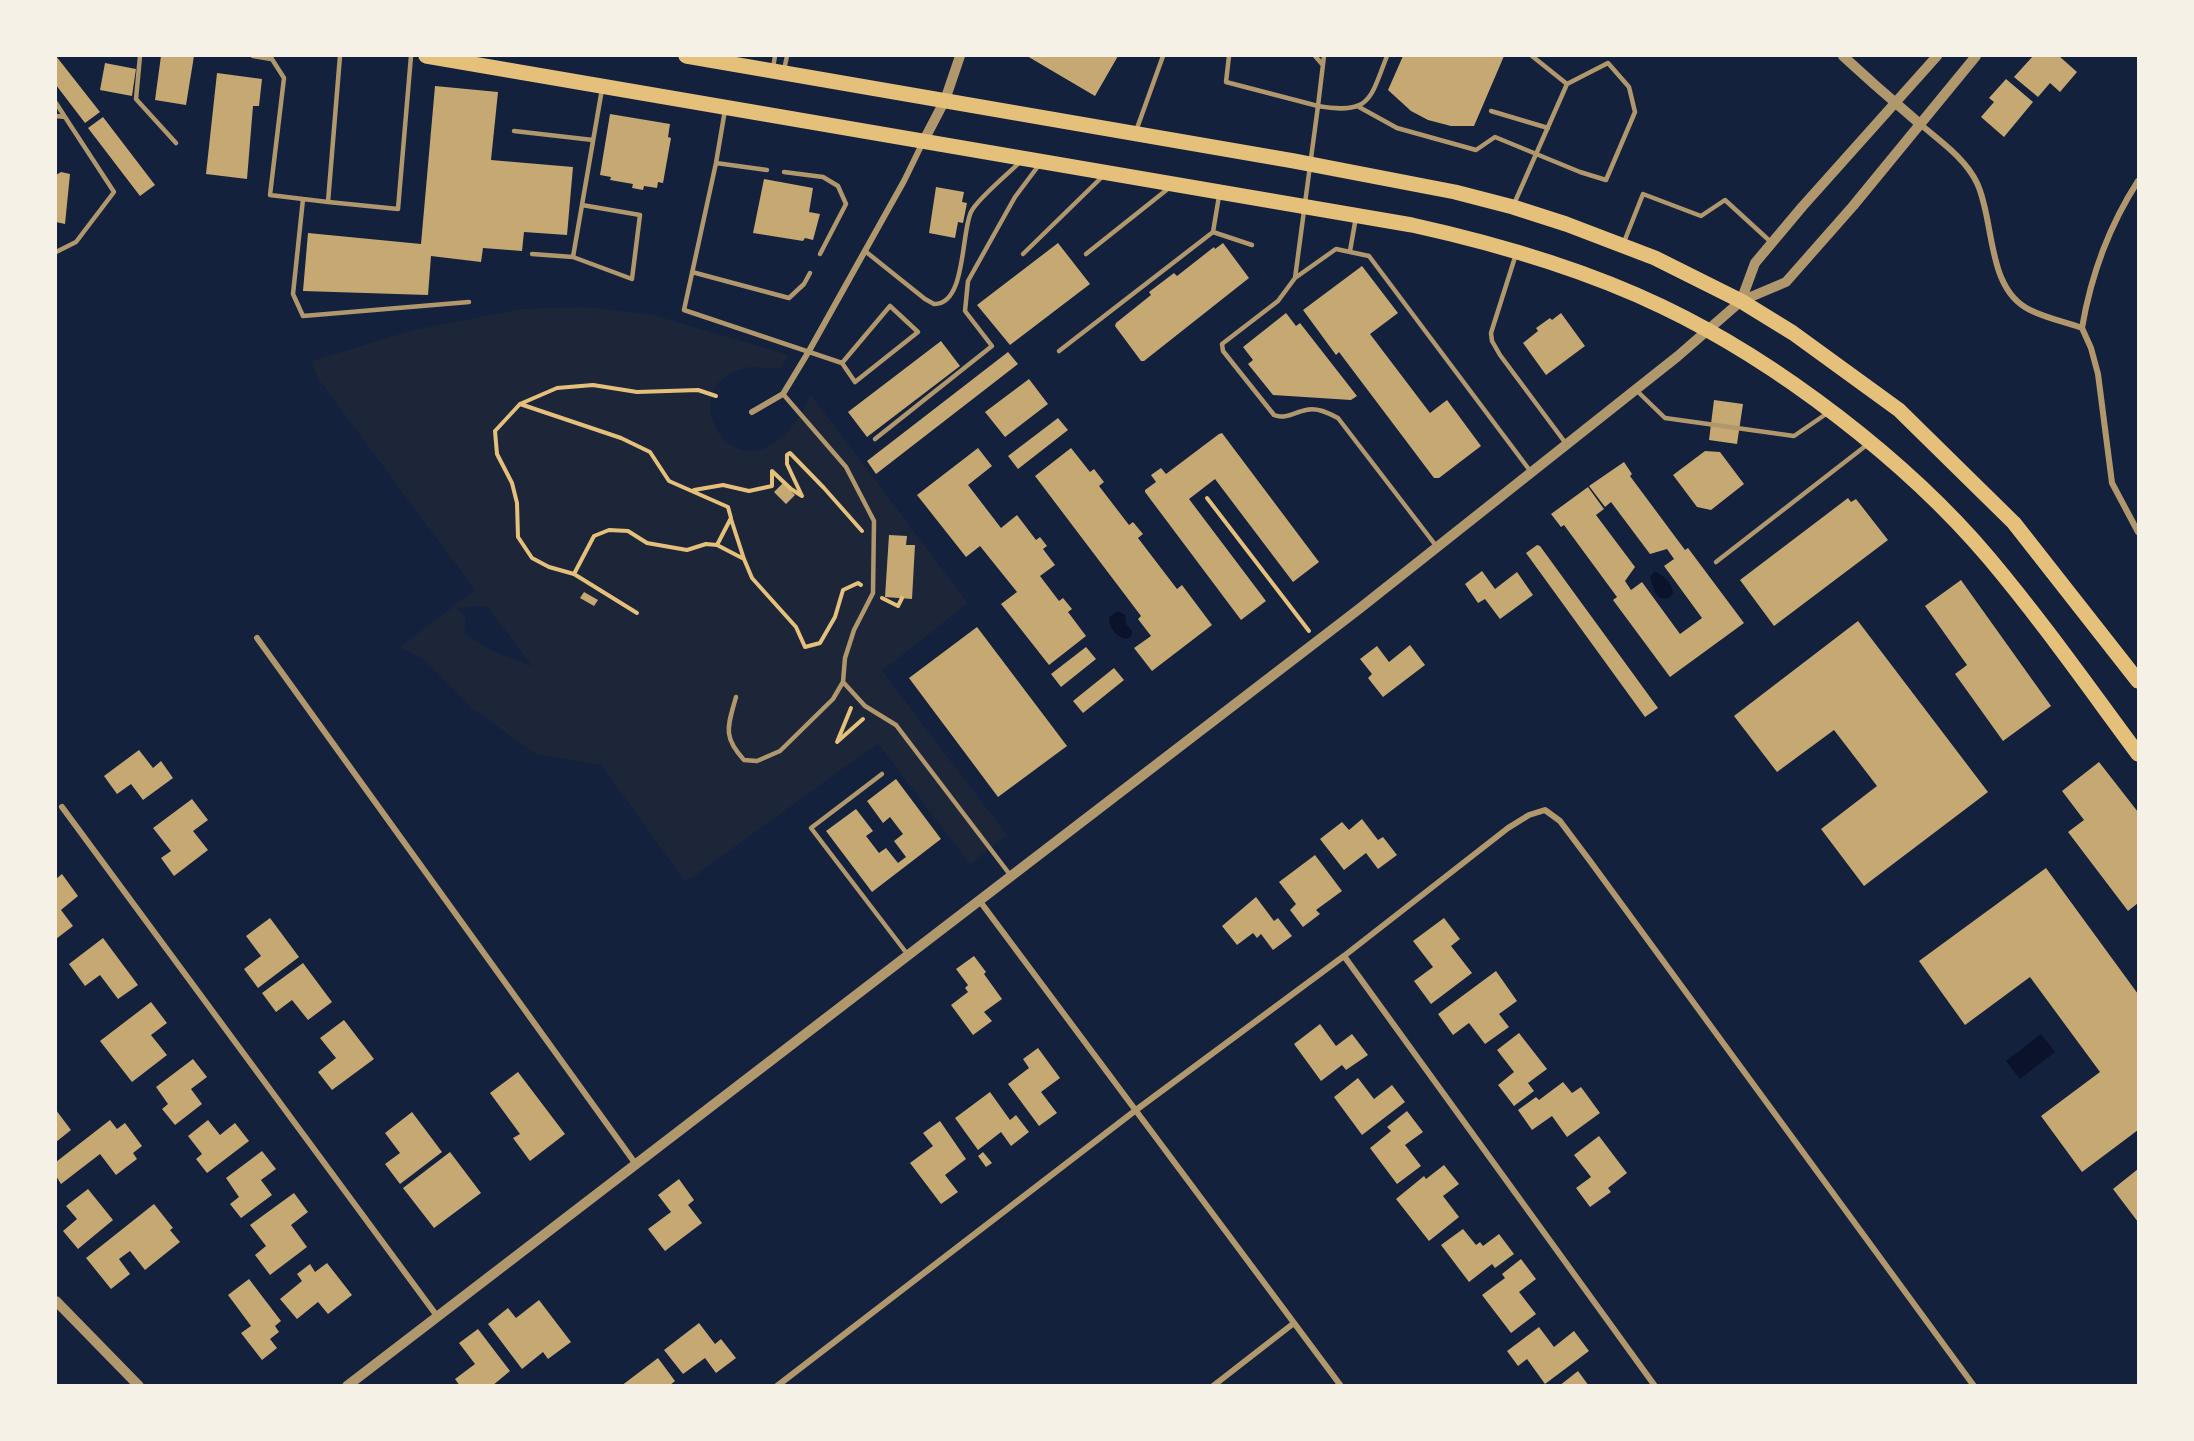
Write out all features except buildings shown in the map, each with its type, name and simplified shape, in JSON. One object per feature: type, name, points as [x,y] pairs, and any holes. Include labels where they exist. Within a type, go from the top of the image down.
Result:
[{"type":"main road","points":[[426,56],[923,142],[1025,157],[1219,193],[1356,214],[1449,233],[1517,251],[1639,296],[1708,330],[1766,366],[1870,442],[1988,556],[2139,754]]},
{"type":"main road","points":[[686,56],[777,66],[945,100],[1311,164],[1443,190],[1513,207],[1623,244],[1741,301],[1793,333],[1899,410],[1971,478],[2014,523],[2139,681]]},
{"type":"street","points":[[752,412],[783,393],[809,351],[904,181],[945,100],[960,56]]},
{"type":"street","points":[[1844,56],[1963,162],[1977,183],[1982,196],[1997,266],[2017,302],[2030,310],[2082,328]]},
{"type":"street","points":[[1741,301],[1755,263],[1937,56]]},
{"type":"street","points":[[347,1386],[1437,547],[1636,390],[1741,301],[1786,282],[1813,253],[1976,56]]},
{"type":"street","points":[[2138,182],[2122,206],[2104,244],[2086,304],[2082,328],[2091,348],[2098,374],[2112,483],[2139,532]]},
{"type":"street","points":[[257,638],[635,1163]]},
{"type":"street","points":[[62,807],[437,1316]]},
{"type":"street","points":[[777,1386],[1136,1110],[1344,956],[1508,828],[1529,815],[1545,810],[1560,821],[1590,861],[1974,1386]]},
{"type":"street","points":[[979,900],[1341,1386]]},
{"type":"street","points":[[1344,956],[1655,1386]]},
{"type":"street","points":[[56,1301],[139,1386]]},
{"type":"street","points":[[1213,1386],[1294,1323]]},
{"type":"lane","points":[[140,56],[136,99],[176,143]]},
{"type":"lane","points":[[253,56],[271,57],[284,78],[270,195],[398,210],[411,56]]},
{"type":"lane","points":[[328,202],[340,56]]},
{"type":"lane","points":[[777,66],[787,56]]},
{"type":"lane","points":[[1135,134],[1163,56]]},
{"type":"lane","points":[[1229,56],[1226,82],[1318,106],[1334,109],[1359,107],[1397,128],[1476,150],[1495,137],[1536,154],[1580,172],[1606,180],[1635,112],[1629,87],[1608,63],[1567,84],[1548,128],[1536,154],[1513,207]]},
{"type":"lane","points":[[1315,56],[1322,64]]},
{"type":"lane","points":[[1295,278],[1324,56]]},
{"type":"lane","points":[[1359,107],[1371,97],[1387,56]]},
{"type":"lane","points":[[1532,56],[1567,84]]},
{"type":"lane","points":[[573,257],[602,86]]},
{"type":"lane","points":[[56,103],[114,192],[76,242],[56,252]]},
{"type":"lane","points":[[725,108],[716,163],[684,310],[842,363],[855,382],[918,332],[890,306],[842,363]]},
{"type":"lane","points":[[1491,111],[1548,128]]},
{"type":"lane","points":[[56,116],[65,117]]},
{"type":"lane","points":[[514,131],[593,140]]},
{"type":"lane","points":[[865,251],[925,298],[934,304],[942,303],[951,296],[957,284],[973,208],[1025,157]]},
{"type":"lane","points":[[875,439],[992,346],[965,311],[968,281],[1015,197],[1042,160]]},
{"type":"lane","points":[[716,163],[767,170]]},
{"type":"lane","points":[[784,172],[823,177],[838,186],[846,204],[820,254]]},
{"type":"lane","points":[[1023,254],[1107,172]]},
{"type":"lane","points":[[1086,254],[1174,184]]},
{"type":"lane","points":[[1059,351],[1213,232],[1219,193]]},
{"type":"lane","points":[[1623,244],[1643,194],[1701,216],[1725,200],[1772,243]]},
{"type":"lane","points":[[303,199],[293,294],[303,316],[469,302]]},
{"type":"lane","points":[[531,254],[573,257],[632,279],[640,215],[582,205]]},
{"type":"lane","points":[[1350,251],[1356,214]]},
{"type":"lane","points":[[1213,232],[1252,245]]},
{"type":"lane","points":[[1437,547],[1338,418],[1315,409],[1307,409],[1279,418],[1274,415],[1223,351],[1222,344],[1278,301],[1295,278],[1336,249],[1365,254],[1373,260],[1531,472]]},
{"type":"lane","points":[[1517,251],[1491,333],[1492,341],[1567,445]]},
{"type":"lane","points":[[692,272],[789,298],[804,284],[810,273]]},
{"type":"lane","points":[[1636,390],[1665,418],[1794,436],[1830,411]]},
{"type":"lane","points":[[736,697],[728,728],[732,747],[744,760],[757,761],[780,751],[833,699],[843,682],[845,658],[854,630],[873,593],[874,521],[846,467],[783,393]]},
{"type":"lane","points":[[1716,562],[1870,442]]},
{"type":"lane","points":[[843,682],[872,710],[896,725],[1011,876]]},
{"type":"lane","points":[[882,774],[811,828],[908,955]]},
{"type":"path","points":[[637,613],[574,574],[549,567],[532,558],[518,537],[517,503],[512,483],[497,454],[495,431],[520,404],[557,388],[593,385],[637,392],[698,390],[716,396]]},
{"type":"path","points":[[520,404],[621,438],[650,452],[669,481],[728,507],[752,578],[795,627],[806,648],[820,643],[835,617],[843,590],[858,583]]},
{"type":"path","points":[[693,490],[723,485],[749,491],[772,486],[772,471],[802,496],[787,464],[787,455],[790,453],[854,522]]},
{"type":"path","points":[[1207,498],[1316,641]]},
{"type":"path","points":[[717,544],[731,518]]},
{"type":"path","points":[[574,574],[594,536],[609,530],[628,531],[647,543],[687,550],[706,544],[717,544],[744,559]]},
{"type":"path","points":[[873,593],[897,606],[902,598]]},
{"type":"path","points":[[855,695],[837,742],[872,710]]},
{"type":"shaded area","points":[[585,307],[653,315],[789,355],[777,369],[745,368],[723,378],[712,394],[711,412],[717,429],[729,443],[746,450],[765,448],[786,433],[794,424],[810,394],[968,603],[882,671],[1007,835],[970,864],[878,743],[685,881],[601,765],[536,754],[473,709],[425,660],[400,647],[475,590],[317,377],[312,361],[414,330],[522,309]],"holes":[[[488,607],[532,666],[490,650],[464,633],[466,619],[457,608]]]},
{"type":"shaded area","points":[[1654,572],[1664,577],[1671,586],[1673,593],[1669,598],[1661,598],[1656,594],[1650,578]]},
{"type":"shaded area","points":[[1118,611],[1125,615],[1126,624],[1132,630],[1131,637],[1127,639],[1116,634],[1110,625],[1109,617]]},
{"type":"shaded area","points":[[2041,1034],[2055,1052],[2020,1079],[2006,1061]]}]
